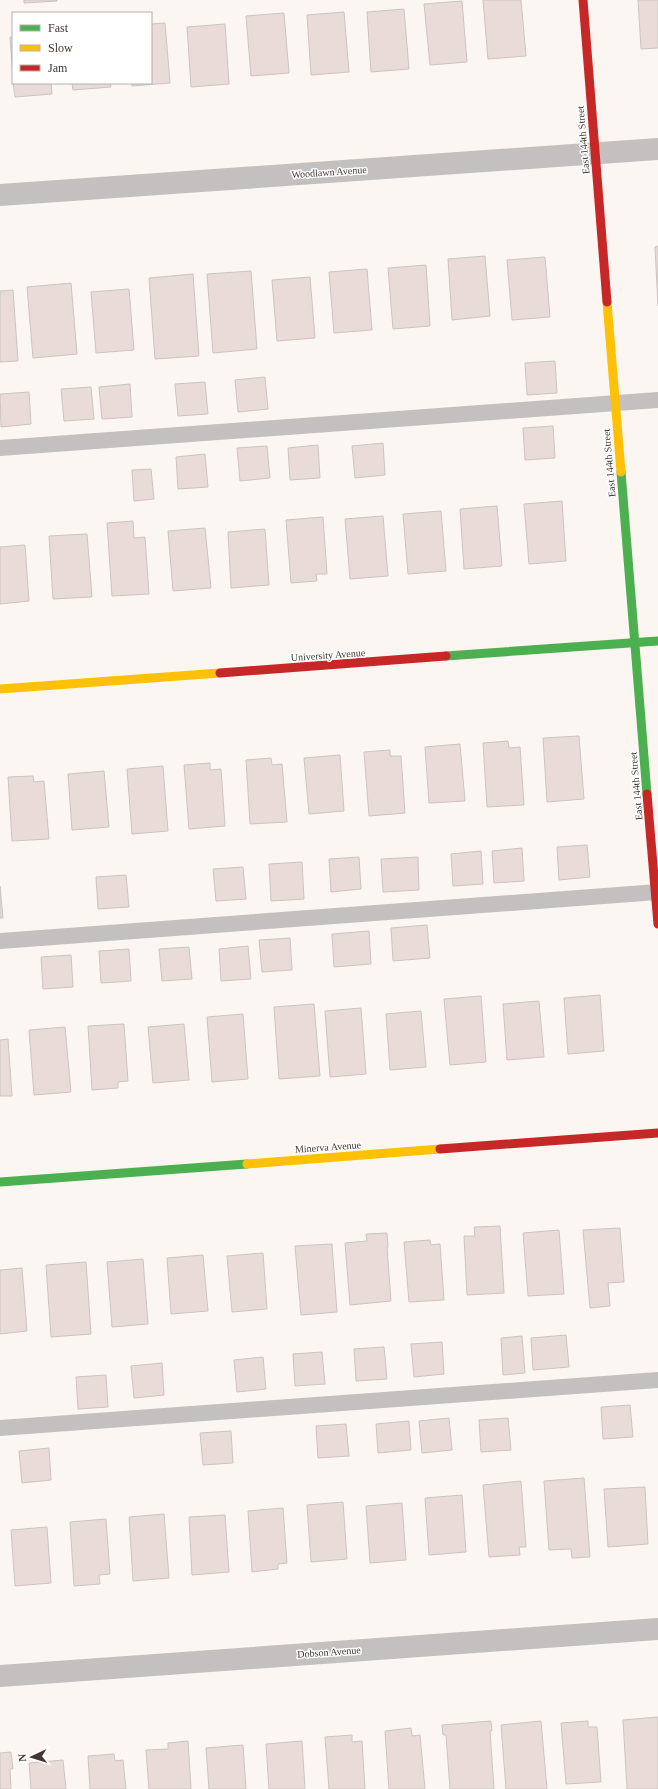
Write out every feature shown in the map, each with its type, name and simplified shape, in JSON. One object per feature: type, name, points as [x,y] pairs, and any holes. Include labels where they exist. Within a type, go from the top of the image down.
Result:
[{"type":"street","name":"East 144th Street","points":[[583,0],[615,403],[657,892],[658,924]]},
{"type":"street","name":"Woodlawn Avenue","points":[[0,195],[658,149]]},
{"type":"street","name":"University Avenue","points":[[0,689],[658,641]]},
{"type":"street","name":"Minerva Avenue","points":[[0,1182],[658,1133]]},
{"type":"street","name":"Dobson Avenue","points":[[0,1676],[658,1629]]},
{"type":"lane","points":[[0,448],[658,400]]},
{"type":"lane","points":[[0,941],[657,892]]},
{"type":"lane","points":[[0,1428],[658,1380]]},
{"type":"building","points":[[24,0],[57,0],[57,1],[24,3]]},
{"type":"building","points":[[483,0],[521,0],[526,56],[488,59]]},
{"type":"building","points":[[638,0],[658,0],[658,48],[641,49]]},
{"type":"building","points":[[462,1],[467,62],[430,65],[424,4]]},
{"type":"building","points":[[404,9],[409,69],[371,72],[367,12]]},
{"type":"building","points":[[344,12],[349,72],[311,75],[307,15]]},
{"type":"building","points":[[284,13],[289,73],[251,76],[246,16]]},
{"type":"building","points":[[165,23],[170,83],[132,86],[132,84],[152,84],[152,24]]},
{"type":"building","points":[[225,24],[229,84],[191,87],[187,27]]},
{"type":"building","points":[[10,37],[12,37],[12,64]]},
{"type":"building","points":[[13,84],[51,84],[52,94],[15,97]]},
{"type":"building","points":[[72,84],[110,84],[111,87],[73,90]]},
{"type":"building","points":[[658,246],[658,306],[655,247]]},
{"type":"building","points":[[485,256],[490,316],[452,320],[448,259]]},
{"type":"building","points":[[545,257],[550,317],[512,320],[507,260]]},
{"type":"building","points":[[426,265],[430,326],[393,329],[388,268]]},
{"type":"building","points":[[367,269],[372,330],[334,333],[329,272]]},
{"type":"building","points":[[251,271],[257,349],[213,353],[207,274]]},
{"type":"building","points":[[193,274],[199,356],[155,359],[149,278]]},
{"type":"building","points":[[310,277],[315,338],[277,341],[272,280]]},
{"type":"building","points":[[71,283],[77,354],[33,358],[27,287]]},
{"type":"building","points":[[129,289],[134,350],[96,353],[91,292]]},
{"type":"building","points":[[13,290],[18,361],[0,362],[0,291]]},
{"type":"building","points":[[555,361],[557,393],[527,395],[525,363]]},
{"type":"building","points":[[265,377],[268,409],[238,412],[235,380]]},
{"type":"building","points":[[205,382],[208,414],[178,416],[175,384]]},
{"type":"building","points":[[130,384],[132,417],[102,419],[99,387]]},
{"type":"building","points":[[91,387],[94,419],[64,421],[61,389]]},
{"type":"building","points":[[29,392],[31,424],[1,427],[0,394]]},
{"type":"building","points":[[553,426],[555,458],[525,460],[523,428]]},
{"type":"building","points":[[383,443],[385,475],[355,478],[352,446]]},
{"type":"building","points":[[318,445],[320,478],[290,480],[288,448]]},
{"type":"building","points":[[267,446],[270,478],[240,481],[237,448]]},
{"type":"building","points":[[205,454],[208,487],[178,489],[176,457]]},
{"type":"building","points":[[151,469],[154,499],[134,501],[132,470]]},
{"type":"building","points":[[562,501],[566,561],[529,564],[524,504]]},
{"type":"building","points":[[497,506],[502,566],[464,569],[460,509]]},
{"type":"building","points":[[441,511],[446,571],[408,574],[403,514]]},
{"type":"building","points":[[383,516],[388,576],[350,579],[345,519]]},
{"type":"building","points":[[323,517],[327,574],[316,574],[317,581],[291,583],[286,520]]},
{"type":"building","points":[[133,521],[134,538],[145,537],[149,594],[112,596],[107,523]]},
{"type":"building","points":[[205,528],[211,588],[173,591],[168,531]]},
{"type":"building","points":[[265,529],[269,585],[231,588],[228,532]]},
{"type":"building","points":[[87,534],[92,597],[53,599],[49,536]]},
{"type":"building","points":[[25,545],[29,601],[0,604],[0,547]]},
{"type":"building","points":[[579,736],[584,799],[547,802],[543,738]]},
{"type":"building","points":[[508,741],[509,748],[520,747],[524,805],[487,807],[483,743]]},
{"type":"building","points":[[460,744],[465,801],[429,803],[425,747]]},
{"type":"building","points":[[390,750],[390,756],[401,756],[405,813],[369,816],[364,752]]},
{"type":"building","points":[[340,755],[344,811],[309,814],[304,758]]},
{"type":"building","points":[[271,758],[272,765],[282,764],[287,822],[250,824],[246,760]]},
{"type":"building","points":[[210,763],[210,770],[221,769],[225,826],[189,829],[184,765]]},
{"type":"building","points":[[163,766],[168,831],[132,834],[127,769]]},
{"type":"building","points":[[104,771],[109,827],[72,830],[68,774]]},
{"type":"building","points":[[33,776],[34,782],[44,781],[49,839],[12,841],[8,777]]},
{"type":"building","points":[[587,845],[590,877],[559,880],[557,847]]},
{"type":"building","points":[[522,848],[524,881],[494,883],[492,851]]},
{"type":"building","points":[[481,851],[483,884],[453,886],[451,854]]},
{"type":"building","points":[[359,857],[361,889],[331,892],[329,859]]},
{"type":"building","points":[[418,857],[419,890],[383,892],[381,859]]},
{"type":"building","points":[[302,862],[304,899],[271,901],[269,864]]},
{"type":"building","points":[[243,867],[246,899],[216,901],[213,869]]},
{"type":"building","points":[[126,875],[129,907],[98,909],[96,877]]},
{"type":"building","points":[[0,886],[3,918],[0,918]]},
{"type":"building","points":[[427,925],[430,958],[393,961],[391,928]]},
{"type":"building","points":[[369,931],[371,964],[334,967],[332,934]]},
{"type":"building","points":[[290,938],[292,970],[262,972],[259,940]]},
{"type":"building","points":[[248,946],[251,979],[221,981],[219,949]]},
{"type":"building","points":[[189,947],[192,979],[162,981],[159,949]]},
{"type":"building","points":[[129,949],[131,981],[101,983],[99,951]]},
{"type":"building","points":[[71,955],[73,987],[43,989],[41,957]]},
{"type":"building","points":[[600,995],[604,1051],[568,1054],[564,998]]},
{"type":"building","points":[[481,996],[486,1062],[450,1065],[444,999]]},
{"type":"building","points":[[539,1001],[544,1057],[507,1060],[503,1004]]},
{"type":"building","points":[[314,1004],[320,1076],[279,1079],[274,1007]]},
{"type":"building","points":[[361,1008],[366,1074],[330,1077],[325,1011]]},
{"type":"building","points":[[421,1011],[426,1067],[390,1070],[386,1014]]},
{"type":"building","points":[[243,1014],[248,1079],[212,1082],[207,1017]]},
{"type":"building","points":[[124,1024],[128,1081],[118,1082],[118,1088],[92,1090],[88,1026]]},
{"type":"building","points":[[184,1024],[189,1080],[153,1083],[148,1027]]},
{"type":"building","points":[[65,1027],[71,1092],[34,1095],[29,1030]]},
{"type":"building","points":[[8,1039],[12,1096],[0,1096],[0,1040]]},
{"type":"building","points":[[500,1226],[504,1293],[467,1295],[464,1236],[475,1236],[474,1227]]},
{"type":"building","points":[[620,1228],[624,1282],[608,1283],[610,1306],[590,1308],[583,1230]]},
{"type":"building","points":[[559,1230],[564,1294],[528,1296],[523,1233]]},
{"type":"building","points":[[387,1233],[391,1301],[350,1305],[345,1243],[367,1241],[366,1234]]},
{"type":"building","points":[[430,1240],[431,1245],[440,1244],[444,1300],[409,1302],[404,1242]]},
{"type":"building","points":[[332,1244],[337,1312],[301,1315],[295,1246]]},
{"type":"building","points":[[263,1253],[267,1309],[232,1312],[227,1256]]},
{"type":"building","points":[[203,1255],[208,1311],[171,1314],[167,1258]]},
{"type":"building","points":[[143,1259],[148,1324],[112,1327],[107,1262]]},
{"type":"building","points":[[86,1262],[91,1334],[51,1337],[46,1265]]},
{"type":"building","points":[[22,1268],[27,1331],[0,1334],[0,1270]]},
{"type":"building","points":[[566,1335],[569,1367],[533,1370],[531,1338]]},
{"type":"building","points":[[522,1336],[525,1373],[503,1375],[501,1338]]},
{"type":"building","points":[[442,1342],[444,1374],[414,1377],[411,1344]]},
{"type":"building","points":[[384,1347],[387,1379],[356,1381],[354,1349]]},
{"type":"building","points":[[322,1352],[325,1384],[295,1386],[293,1354]]},
{"type":"building","points":[[263,1357],[266,1389],[237,1392],[234,1360]]},
{"type":"building","points":[[162,1363],[164,1395],[134,1398],[131,1366]]},
{"type":"building","points":[[106,1375],[108,1407],[78,1409],[76,1377]]},
{"type":"building","points":[[630,1405],[633,1437],[603,1439],[601,1407]]},
{"type":"building","points":[[449,1418],[452,1450],[422,1453],[419,1421]]},
{"type":"building","points":[[508,1418],[511,1450],[481,1452],[479,1420]]},
{"type":"building","points":[[409,1421],[411,1450],[378,1453],[376,1424]]},
{"type":"building","points":[[346,1424],[349,1456],[318,1458],[316,1426]]},
{"type":"building","points":[[231,1431],[233,1463],[203,1465],[200,1433]]},
{"type":"building","points":[[49,1448],[51,1480],[22,1483],[19,1451]]},
{"type":"building","points":[[584,1478],[590,1557],[572,1558],[571,1549],[549,1550],[544,1481]]},
{"type":"building","points":[[521,1481],[526,1547],[519,1547],[520,1555],[489,1557],[483,1485]]},
{"type":"building","points":[[645,1487],[648,1544],[608,1547],[604,1489]]},
{"type":"building","points":[[462,1495],[466,1552],[429,1555],[425,1498]]},
{"type":"building","points":[[343,1502],[347,1559],[311,1562],[307,1505]]},
{"type":"building","points":[[402,1503],[406,1560],[370,1563],[366,1506]]},
{"type":"building","points":[[283,1508],[287,1563],[278,1564],[278,1569],[252,1572],[248,1511]]},
{"type":"building","points":[[164,1514],[169,1578],[133,1581],[129,1517]]},
{"type":"building","points":[[225,1515],[229,1572],[192,1575],[189,1517]]},
{"type":"building","points":[[106,1519],[110,1574],[99,1575],[100,1584],[74,1586],[70,1522]]},
{"type":"building","points":[[47,1527],[51,1583],[15,1586],[11,1530]]},
{"type":"building","points":[[658,1717],[658,1789],[627,1789],[623,1720]]},
{"type":"building","points":[[491,1721],[492,1731],[490,1731],[494,1789],[450,1789],[446,1735],[443,1735],[442,1725]]},
{"type":"building","points":[[541,1721],[547,1789],[506,1789],[501,1725]]},
{"type":"building","points":[[588,1721],[588,1727],[597,1727],[601,1782],[566,1784],[561,1723]]},
{"type":"building","points":[[411,1728],[412,1736],[420,1735],[425,1789],[389,1789],[385,1731]]},
{"type":"building","points":[[352,1735],[352,1742],[362,1741],[365,1789],[329,1789],[325,1737]]},
{"type":"building","points":[[188,1741],[191,1789],[149,1789],[146,1750],[168,1749],[168,1743]]},
{"type":"building","points":[[302,1741],[305,1789],[269,1789],[266,1744]]},
{"type":"building","points":[[243,1745],[246,1789],[209,1789],[206,1748]]},
{"type":"building","points":[[11,1752],[13,1769],[10,1769],[11,1789],[0,1789],[0,1753]]},
{"type":"building","points":[[114,1754],[115,1761],[123,1760],[126,1789],[90,1789],[88,1756]]},
{"type":"building","points":[[63,1760],[66,1789],[31,1789],[29,1763]]},
{"type":"traffic: fast","points":[[621,472],[647,794]]},
{"type":"traffic: fast","points":[[446,656],[658,641]]},
{"type":"traffic: fast","points":[[0,1182],[247,1164]]},
{"type":"traffic: slow","points":[[607,302],[621,472]]},
{"type":"traffic: slow","points":[[0,689],[220,673]]},
{"type":"traffic: slow","points":[[247,1164],[440,1149]]},
{"type":"traffic: jam","points":[[583,0],[607,302]]},
{"type":"traffic: jam","points":[[220,673],[446,656]]},
{"type":"traffic: jam","points":[[647,794],[658,924]]},
{"type":"traffic: jam","points":[[440,1149],[658,1133]]}]
